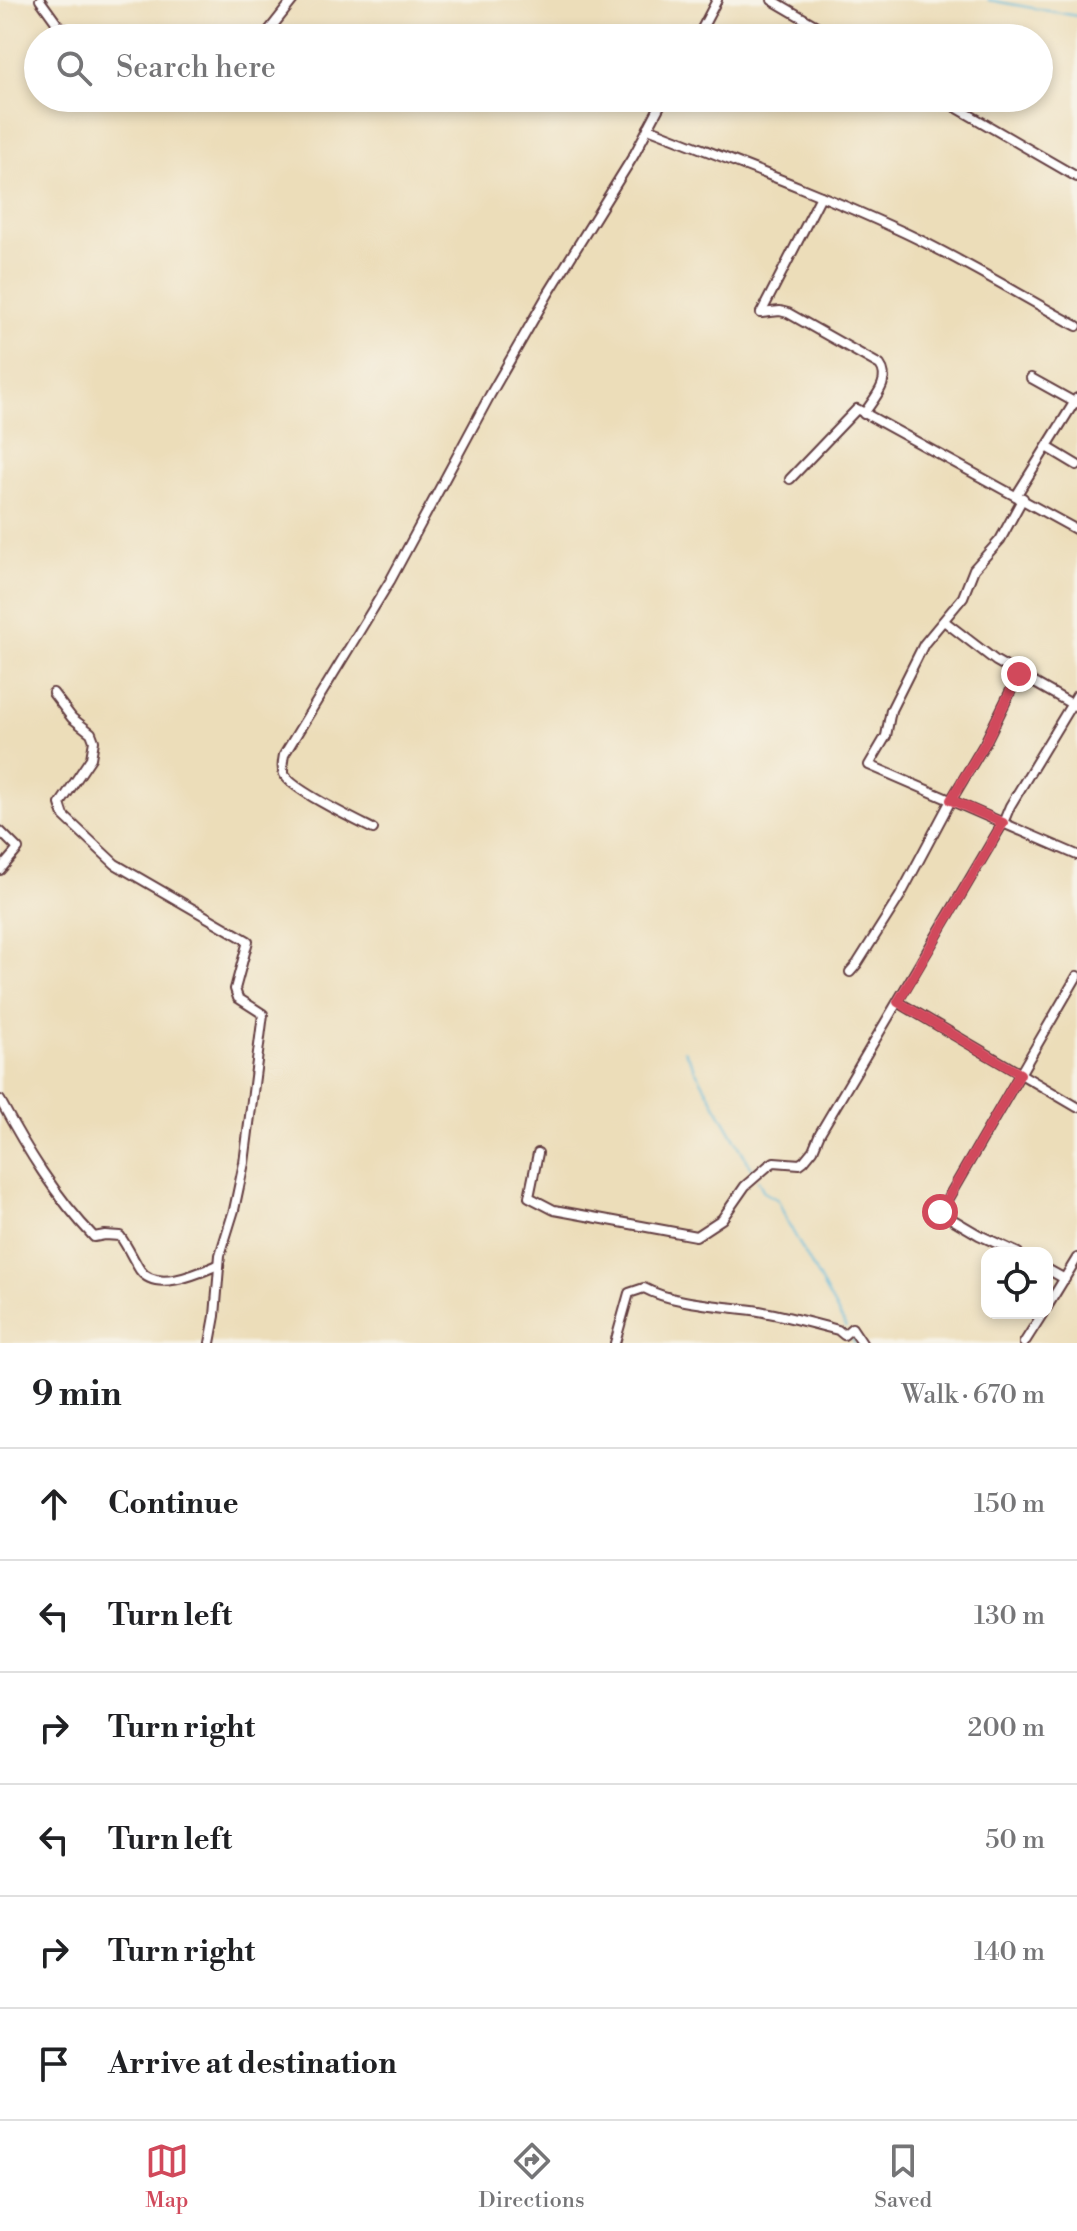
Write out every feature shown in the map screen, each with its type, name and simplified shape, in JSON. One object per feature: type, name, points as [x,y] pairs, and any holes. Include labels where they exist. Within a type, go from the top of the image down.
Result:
[{"type":"street","points":[[40,0],[57,24]]},
{"type":"street","points":[[274,24],[293,0]]},
{"type":"street","points":[[704,24],[717,0]]},
{"type":"street","points":[[772,0],[813,24]]},
{"type":"street","points":[[373,829],[288,780],[283,771],[284,755],[390,581],[490,395],[657,112]]},
{"type":"street","points":[[964,112],[1077,177]]},
{"type":"street","points":[[648,128],[821,196],[931,245],[1077,326]]},
{"type":"street","points":[[821,196],[761,313],[788,313],[880,365],[885,371],[884,382],[864,414]]},
{"type":"street","points":[[1031,378],[1076,401],[1047,447],[1000,540],[974,569],[963,597],[924,644],[891,710],[886,736],[869,765],[1077,855]]},
{"type":"street","points":[[790,479],[857,409],[1077,530]]},
{"type":"street","points":[[1047,447],[1077,465]]},
{"type":"street","points":[[944,621],[975,646],[1074,706]]},
{"type":"street","points":[[850,972],[900,896],[985,743],[1019,674]]},
{"type":"street","points":[[53,693],[72,718],[91,733],[94,741],[91,758],[60,804],[64,816],[115,864],[248,941],[235,989],[238,998],[263,1014],[244,1163],[218,1265],[210,1343]]},
{"type":"street","points":[[538,1153],[529,1197],[554,1210],[696,1236],[722,1219],[755,1177],[774,1162],[800,1164],[808,1157],[1003,823],[1010,806],[1074,706],[1077,695]]},
{"type":"street","points":[[0,831],[18,849],[0,870]]},
{"type":"street","points":[[1005,1247],[940,1212],[1077,976]]},
{"type":"street","points":[[898,1002],[1077,1107]]},
{"type":"street","points":[[0,1100],[28,1152],[51,1186],[94,1237],[120,1236],[140,1271],[158,1280],[192,1277],[218,1265]]},
{"type":"street","points":[[1053,1298],[1077,1258]]},
{"type":"street","points":[[1053,1272],[1065,1279]]},
{"type":"street","points":[[617,1343],[629,1293],[644,1288],[669,1297],[788,1316],[838,1330],[844,1335],[852,1328],[862,1343]]},
{"type":"street","points":[[1024,1343],[1039,1319]]},
{"type":"waterway","points":[[988,0],[1077,16]]},
{"type":"waterway","points":[[684,1050],[755,1174]]},
{"type":"waterway","points":[[758,1180],[764,1192],[778,1200],[846,1327]]},
{"type":"waterway","points":[[849,1333],[855,1343]]},
{"type":"route","points":[[940,1212],[1020,1074],[898,1002],[1003,823],[951,800],[985,743],[1019,674]]}]
